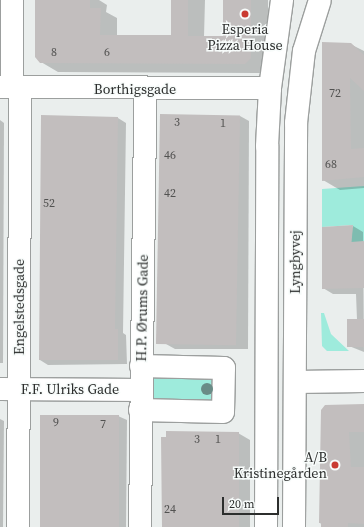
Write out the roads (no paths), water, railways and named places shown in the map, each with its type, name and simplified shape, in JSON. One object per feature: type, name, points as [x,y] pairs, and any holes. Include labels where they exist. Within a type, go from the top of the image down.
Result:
[{"type":"street","name":"Engelstedsgade","points":[[12,0],[9,389],[18,527]]},
{"type":"street","name":"Lyngbyvej","points":[[266,527],[267,146],[270,88],[282,0]]},
{"type":"street","name":"Lyngbyvej","points":[[294,527],[297,111],[304,51],[320,1]]},
{"type":"street","name":"Borthigsgade","points":[[11,87],[145,89],[270,88]]},
{"type":"street","name":"H.P. Ørums Gade","points":[[140,527],[140,400],[145,89]]},
{"type":"street","name":"F.F. Ulriks Gade","points":[[9,389],[140,400],[223,412],[224,368],[141,366]]},
{"type":"street","points":[[295,382],[364,380]]},
{"type":"place","name":"Esperia Pizza House","points":[[245,14]]},
{"type":"place","name":"A/B Kristinegården","points":[[335,465]]}]
